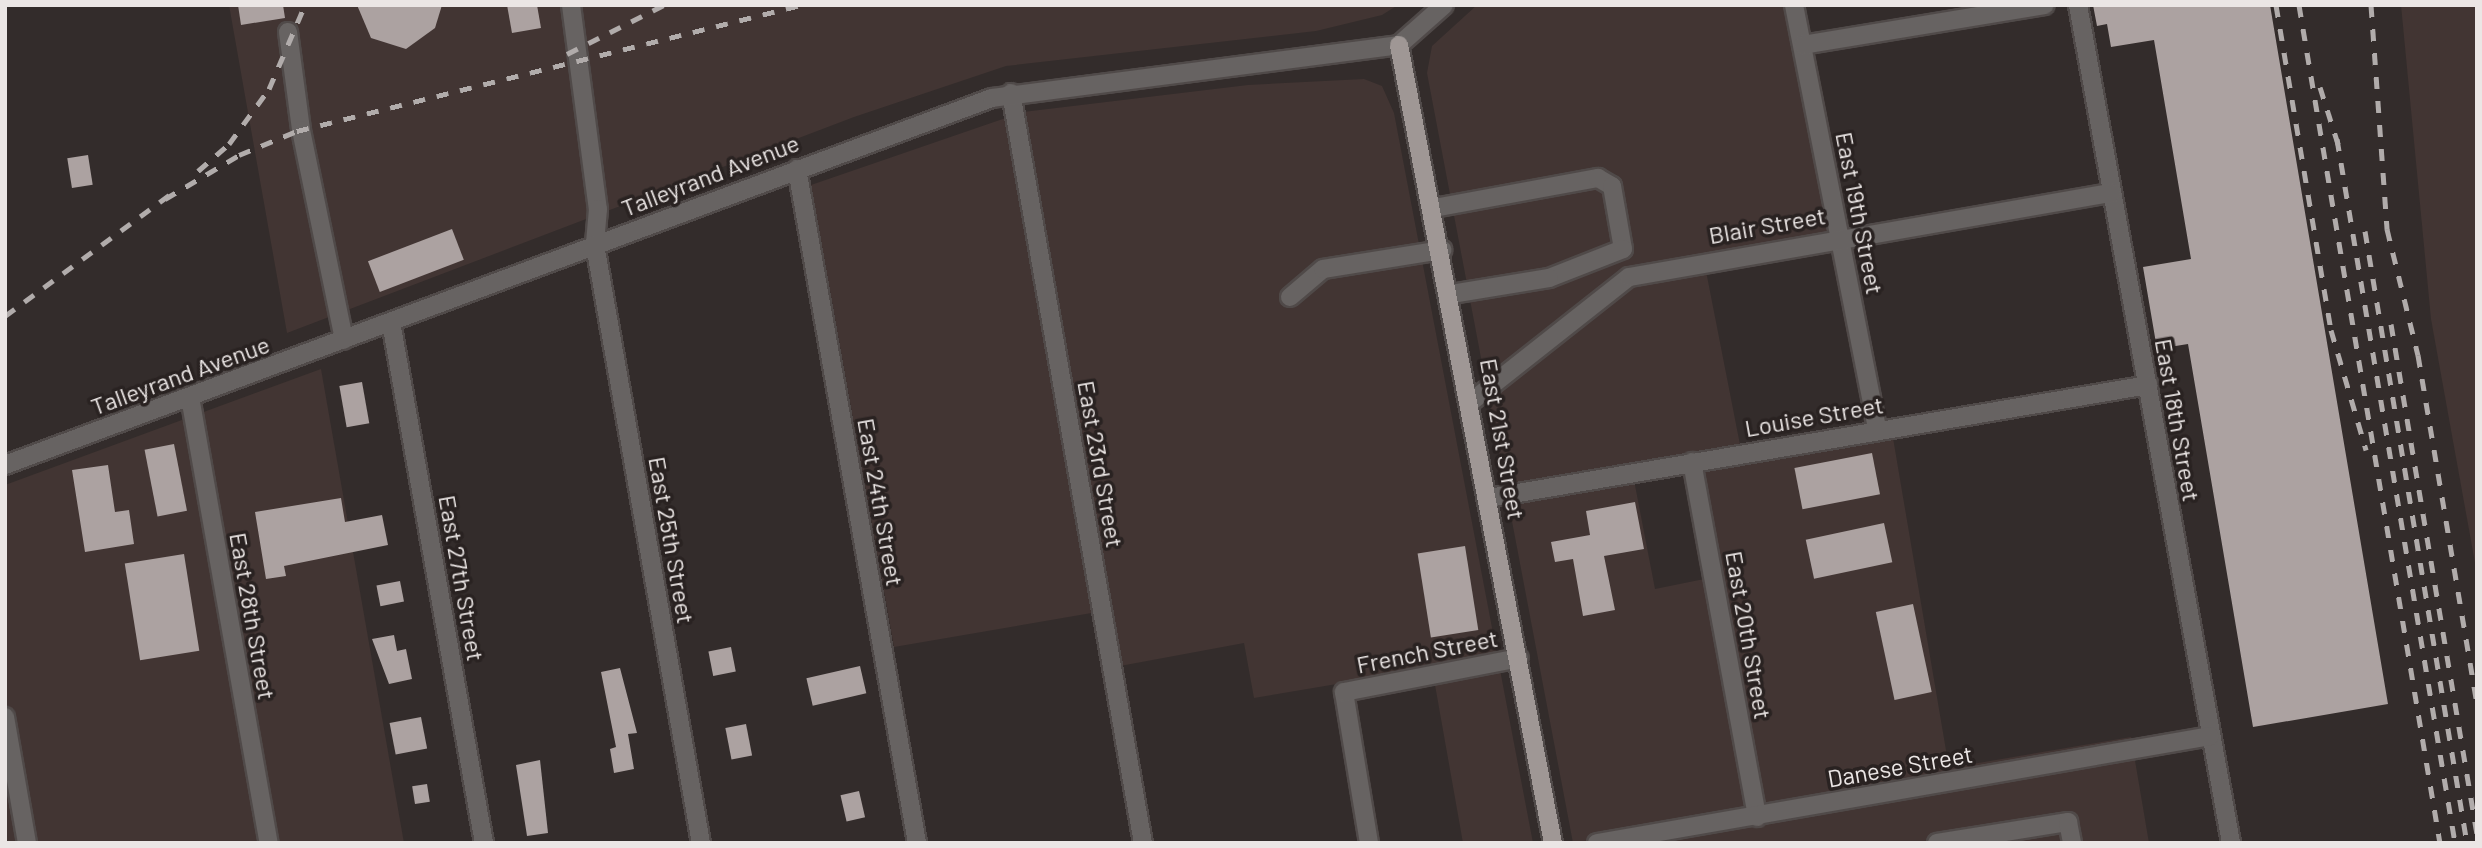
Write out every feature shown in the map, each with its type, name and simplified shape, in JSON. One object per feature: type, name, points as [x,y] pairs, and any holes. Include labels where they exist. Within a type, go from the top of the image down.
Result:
[{"type":"main road","name":"East 21st Street","points":[[1399,45],[1472,401],[1553,843]]},
{"type":"street","name":"East 25th Street","points":[[571,5],[597,209],[595,245],[701,843]]},
{"type":"street","points":[[1399,45],[1444,5]]},
{"type":"street","name":"East 19th Street","points":[[1794,5],[1877,430]]},
{"type":"street","points":[[1803,45],[2045,5]]},
{"type":"street","name":"East 18th Street","points":[[2078,5],[2231,843]]},
{"type":"street","points":[[288,32],[344,340]]},
{"type":"street","name":"Talleyrand Avenue","points":[[5,465],[797,169],[1011,93],[1399,45]]},
{"type":"street","name":"East 23rd Street","points":[[1011,93],[1143,843]]},
{"type":"street","name":"East 24th Street","points":[[797,169],[917,843]]},
{"type":"street","points":[[1434,208],[1598,178],[1612,186],[1623,250],[1549,278],[1451,294]]},
{"type":"street","name":"Blair Street","points":[[1472,401],[1629,277],[1840,237],[2112,192]]},
{"type":"street","points":[[1290,297],[1323,270],[1442,250]]},
{"type":"street","name":"East 27th Street","points":[[391,322],[484,843]]},
{"type":"street","name":"Louise Street","points":[[1489,498],[2148,385]]},
{"type":"street","name":"East 28th Street","points":[[190,397],[269,843]]},
{"type":"street","name":"East 20th Street","points":[[1692,462],[1757,817]]},
{"type":"street","name":"French Street","points":[[1369,843],[1344,692],[1519,658]]},
{"type":"street","points":[[5,717],[27,843]]},
{"type":"street","name":"Danese Street","points":[[1597,843],[2210,736]]},
{"type":"street","points":[[1937,843],[2068,822],[2072,843]]},
{"type":"shaded area","points":[[229,5],[1398,5],[1382,15],[1316,31],[1006,66],[854,117],[287,333]]},
{"type":"shaded area","points":[[1477,5],[1783,5],[1832,243],[1706,271],[1743,460],[1893,438],[1949,768],[2131,737],[2149,843],[1573,843],[1427,73],[1432,46]],"holes":[[[1701,467],[1719,576],[1655,589],[1634,480]]]},
{"type":"shaded area","points":[[2401,5],[2477,5],[2477,574],[2431,319]]},
{"type":"shaded area","points":[[1364,79],[1382,86],[1394,113],[1533,843],[1463,843],[1432,668],[1254,698],[1244,643],[1120,666],[1109,610],[894,647],[811,185],[1023,112],[1248,85]]},
{"type":"shaded area","points":[[321,369],[404,843],[5,843],[5,485]]},
{"type":"building","points":[[238,5],[283,5],[285,18],[241,25]]},
{"type":"building","points":[[357,5],[442,5],[435,28],[406,49],[371,38]]},
{"type":"building","points":[[507,5],[537,5],[541,28],[512,33]]},
{"type":"building","points":[[2093,5],[2270,5],[2388,704],[2253,727],[2188,344],[2157,349],[2143,267],[2191,259],[2154,40],[2111,47],[2107,24],[2097,26]]},
{"type":"building","points":[[88,155],[93,185],[72,188],[67,158]]},
{"type":"building","points":[[452,229],[464,260],[380,292],[368,261]]},
{"type":"building","points":[[362,382],[369,423],[347,427],[339,386]]},
{"type":"building","points":[[174,444],[187,511],[158,516],[145,450]]},
{"type":"building","points":[[1872,453],[1880,494],[1802,509],[1794,468]]},
{"type":"building","points":[[108,465],[115,512],[129,510],[134,544],[85,552],[72,470]]},
{"type":"building","points":[[341,498],[345,522],[382,515],[388,545],[284,566],[286,576],[266,579],[255,512]]},
{"type":"building","points":[[1635,502],[1644,549],[1604,556],[1615,610],[1583,616],[1573,559],[1555,562],[1551,542],[1590,535],[1586,511]]},
{"type":"building","points":[[1884,523],[1892,562],[1814,579],[1806,540]]},
{"type":"building","points":[[1465,546],[1478,630],[1431,637],[1418,554]]},
{"type":"building","points":[[184,554],[199,651],[140,660],[125,563]]},
{"type":"building","points":[[400,581],[404,602],[380,606],[376,586]]},
{"type":"building","points":[[1913,604],[1932,692],[1895,700],[1876,612]]},
{"type":"building","points":[[394,635],[397,651],[406,649],[412,679],[389,684],[372,639]]},
{"type":"building","points":[[731,647],[736,672],[713,676],[708,651]]},
{"type":"building","points":[[860,666],[866,693],[813,706],[806,678]]},
{"type":"building","points":[[620,668],[637,733],[628,734],[634,769],[614,773],[610,749],[616,747],[601,672]]},
{"type":"building","points":[[421,717],[427,748],[396,755],[390,723]]},
{"type":"building","points":[[746,724],[752,755],[731,759],[725,728]]},
{"type":"building","points":[[540,760],[548,833],[527,836],[516,765]]},
{"type":"building","points":[[427,784],[430,802],[415,804],[412,786]]},
{"type":"building","points":[[859,791],[865,817],[847,822],[840,795]]},
{"type":"railway","points":[[198,171],[229,144],[269,89],[305,5]]},
{"type":"railway","points":[[567,54],[664,5]]},
{"type":"railway","points":[[165,199],[239,155],[297,131],[801,5]]},
{"type":"railway","points":[[2276,5],[2331,330],[2366,450]]},
{"type":"railway","points":[[2299,5],[2440,843]]},
{"type":"railway","points":[[2371,5],[2387,229],[2418,355],[2477,705]]},
{"type":"railway","points":[[2320,87],[2339,147]]},
{"type":"railway","points":[[2337,139],[2455,843]]},
{"type":"railway","points":[[5,316],[172,193]]},
{"type":"railway","points":[[2365,231],[2467,843]]},
{"type":"railway","points":[[2391,324],[2477,834]]}]
